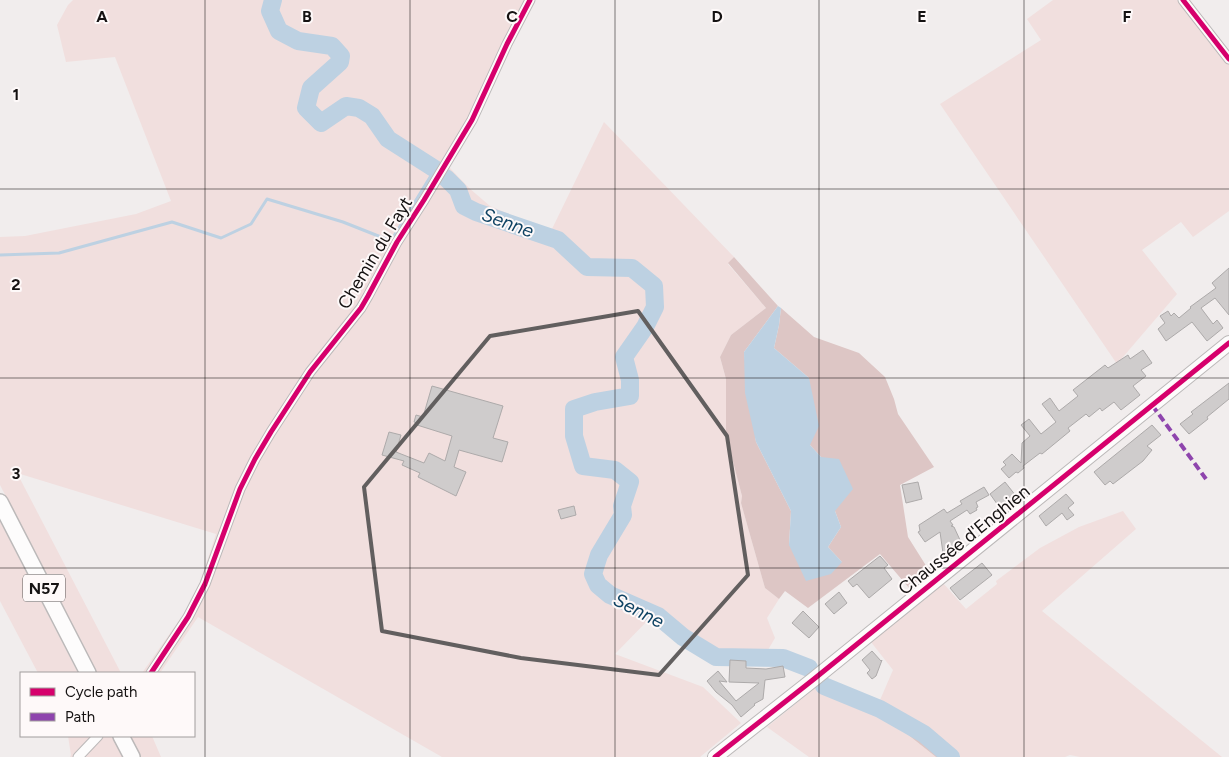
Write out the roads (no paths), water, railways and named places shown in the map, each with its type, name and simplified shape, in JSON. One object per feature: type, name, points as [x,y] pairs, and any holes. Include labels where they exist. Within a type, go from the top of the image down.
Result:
[{"type":"highway","name":"N57","points":[[0,502],[87,672]]},
{"type":"highway","points":[[122,737],[132,757]]},
{"type":"main road","name":"Chaussée d'Enghien","points":[[715,757],[1229,343]]},
{"type":"street","name":"Chemin du Fayt","points":[[152,672],[188,617],[206,584],[240,489],[255,458],[310,372],[361,308],[393,248],[468,126],[515,26],[530,0]]},
{"type":"street","points":[[1183,0],[1229,59]]},
{"type":"street","points":[[78,757],[97,737]]},
{"type":"water","points":[[778,306],[781,308],[774,348],[809,378],[819,426],[810,445],[821,457],[839,459],[853,489],[835,511],[841,527],[828,547],[842,562],[831,574],[806,581],[789,545],[791,511],[756,442],[745,393],[744,352]]},
{"type":"waterway","name":"Senne","points":[[273,0],[270,11],[279,31],[298,41],[332,46],[341,56],[340,62],[311,88],[306,108],[321,123],[346,106],[359,108],[372,116],[388,139],[435,169]]},
{"type":"waterway","points":[[0,255],[59,253],[172,222],[221,238],[251,224],[267,199],[343,222],[391,241],[435,169]]},
{"type":"waterway","name":"Senne","points":[[446,178],[458,190],[464,206],[476,212],[558,240],[587,267],[632,268],[654,286],[655,307],[645,327],[624,357],[630,380],[630,396],[595,402],[574,409],[574,436],[583,466],[615,470],[630,482],[622,506],[623,515],[599,555],[593,574],[598,585],[610,595],[658,616],[683,637],[716,657],[783,658],[809,668]]},
{"type":"waterway","name":"Senne","points":[[824,686],[880,709],[924,734],[951,757]]}]
